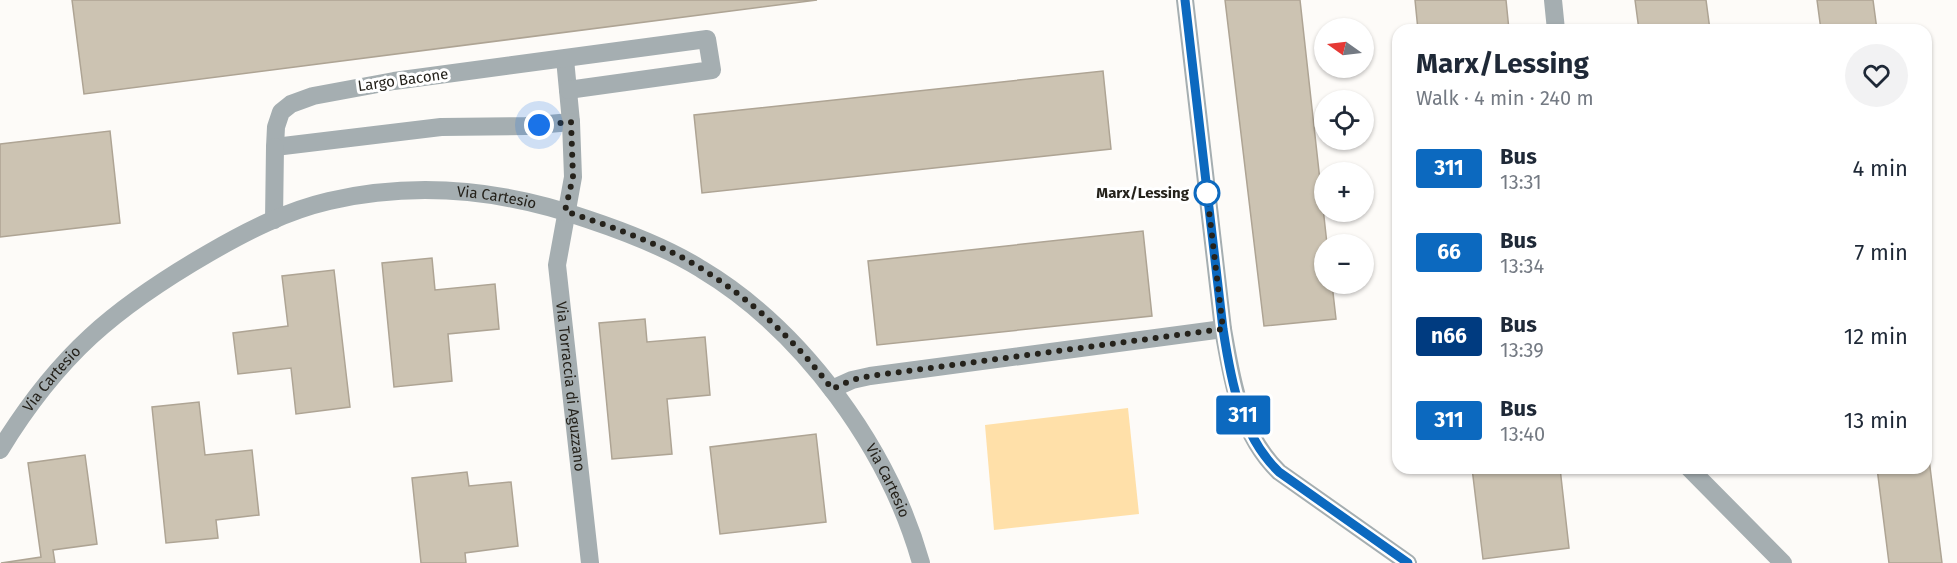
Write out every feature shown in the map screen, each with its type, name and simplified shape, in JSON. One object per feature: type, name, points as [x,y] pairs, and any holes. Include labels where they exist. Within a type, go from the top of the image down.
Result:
[{"type":"street","points":[[1185,0],[1223,329],[1240,410],[1250,434],[1269,462],[1291,481],[1408,563]]},
{"type":"street","points":[[1553,0],[1555,24]]},
{"type":"street","name":"Largo Bacone","points":[[274,220],[276,127],[281,112],[291,104],[342,89],[707,39],[712,70],[568,90]]},
{"type":"street","points":[[565,59],[573,177],[565,211]]},
{"type":"street","points":[[275,147],[441,127],[526,126],[571,122]]},
{"type":"street","name":"Via Cartesio","points":[[0,450],[20,418],[53,374],[84,341],[120,310],[170,275],[224,244],[274,220],[332,201],[394,191],[462,190],[565,211],[646,240],[704,270],[768,320],[813,365],[867,442],[897,498],[909,525],[921,563]]},
{"type":"street","name":"Via Torraccia di Aguzzano","points":[[565,211],[557,265],[590,563]]},
{"type":"street","points":[[832,389],[852,380],[870,376],[1223,329]]},
{"type":"street","points":[[1695,474],[1783,563]]},
{"type":"street","points":[[1760,539],[1762,563]]},
{"type":"shaded area","points":[[1128,408],[1139,514],[994,530],[985,425]]},
{"type":"building","points":[[72,0],[817,0],[84,94]]},
{"type":"building","points":[[1225,0],[1300,0],[1314,127],[1314,150],[1317,150],[1318,162],[1314,162],[1314,222],[1325,222],[1326,234],[1314,234],[1314,294],[1333,294],[1336,319],[1264,326]]},
{"type":"building","points":[[1415,0],[1506,0],[1508,24],[1417,24]]},
{"type":"building","points":[[1635,0],[1706,0],[1709,24],[1638,24]]},
{"type":"building","points":[[1817,0],[1873,0],[1876,24],[1820,24]]},
{"type":"building","points":[[1103,71],[1111,149],[702,193],[694,115]]},
{"type":"building","points":[[110,131],[120,223],[0,237],[0,144]]},
{"type":"building","points":[[1143,231],[1152,316],[877,345],[868,261]]},
{"type":"building","points":[[432,258],[435,290],[495,284],[499,329],[448,334],[452,381],[394,387],[382,263]]},
{"type":"building","points":[[334,270],[350,407],[296,414],[291,368],[238,374],[233,333],[288,326],[282,276]]},
{"type":"building","points":[[645,319],[647,342],[705,337],[710,395],[667,399],[672,454],[612,459],[599,323]]},
{"type":"building","points":[[199,402],[205,455],[252,450],[259,515],[216,520],[218,538],[166,543],[152,407]]},
{"type":"building","points":[[816,434],[826,522],[720,534],[710,447]]},
{"type":"building","points":[[85,455],[97,544],[53,550],[55,563],[1,563],[41,557],[28,463]]},
{"type":"building","points":[[467,472],[469,486],[511,482],[518,546],[465,553],[466,563],[421,563],[412,478]]},
{"type":"building","points":[[1473,474],[1561,474],[1569,548],[1483,559]]},
{"type":"building","points":[[1878,474],[1931,474],[1942,563],[1889,563]]},
{"type":"bus line","name":"311","points":[[1185,0],[1223,329],[1240,410],[1250,434],[1269,462],[1279,472],[1408,563]]},
{"type":"place","name":"Marx/Lessing","points":[[1207,193]]},
{"type":"route","points":[[539,125],[571,122],[573,177],[565,211],[646,240],[704,270],[768,320],[813,365],[832,389],[852,380],[870,376],[1223,329],[1206,185],[1207,193]]}]
